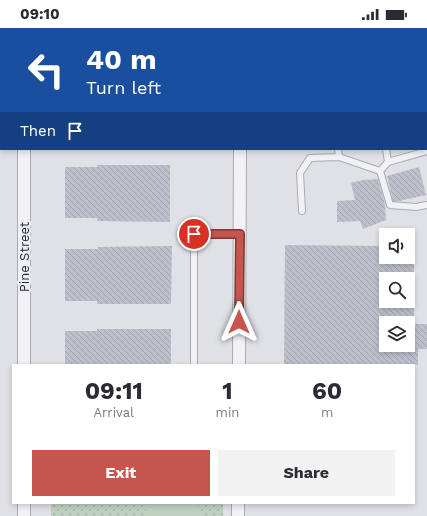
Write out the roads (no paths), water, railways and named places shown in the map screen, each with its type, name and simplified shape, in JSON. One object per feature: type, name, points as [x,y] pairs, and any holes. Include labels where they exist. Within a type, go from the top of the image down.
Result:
[{"type":"street","name":"Pine Street","points":[[24,150],[24,364]]},
{"type":"street","points":[[239,364],[240,150]]},
{"type":"street","points":[[24,504],[24,516]]},
{"type":"street","points":[[238,504],[238,516]]},
{"type":"lane","points":[[338,150],[339,157]]},
{"type":"lane","points":[[386,150],[388,162]]},
{"type":"lane","points":[[380,171],[388,162],[427,151]]},
{"type":"lane","points":[[302,211],[300,173],[310,158],[339,157],[380,171]]},
{"type":"lane","points":[[380,171],[390,205],[416,207],[427,205]]},
{"type":"lane","points":[[194,364],[194,234],[240,234]]}]
